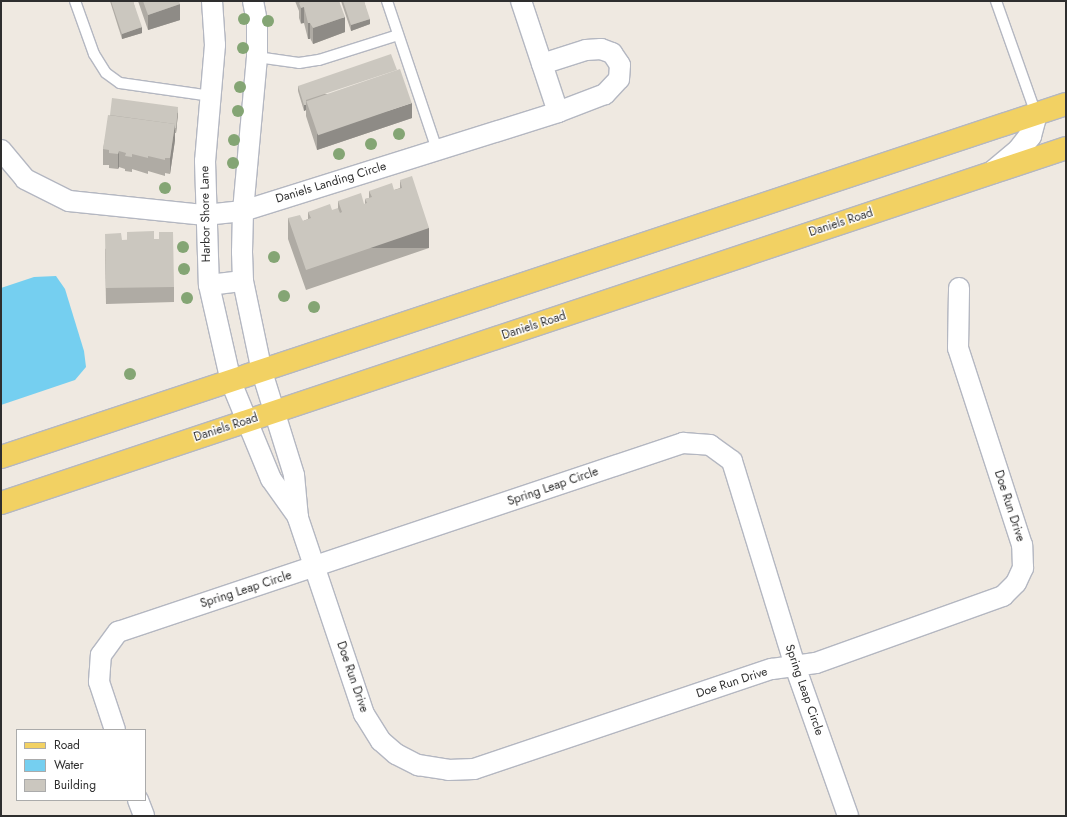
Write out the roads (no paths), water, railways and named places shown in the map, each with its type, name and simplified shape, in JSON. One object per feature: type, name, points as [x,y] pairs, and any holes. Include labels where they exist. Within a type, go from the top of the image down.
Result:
[{"type":"main road","points":[[1,457],[262,372],[1066,104]]},
{"type":"main road","points":[[993,172],[1019,150],[1030,136],[1036,114]]},
{"type":"main road","name":"Daniels Road","points":[[1,503],[1066,148]]},
{"type":"street","name":"Harbor Shore Lane","points":[[212,1],[215,45],[205,161],[205,215],[209,285],[231,382],[247,421]]},
{"type":"street","points":[[253,1],[257,22],[256,58],[243,211],[243,281],[262,372],[276,412]]},
{"type":"street","points":[[521,1],[558,112]]},
{"type":"street","name":"Daniels Landing Circle","points":[[1,150],[25,179],[69,201],[205,215],[243,211],[558,112],[605,94],[619,78],[620,65],[612,53],[601,49],[586,50],[542,64]]},
{"type":"street","points":[[209,285],[243,281]]},
{"type":"street","name":"Doe Run Drive","points":[[276,412],[294,475],[298,518],[364,714],[381,741],[396,754],[418,765],[448,770],[474,769],[772,669],[816,663],[1003,596],[1016,584],[1023,568],[1022,545],[958,348],[959,288]]},
{"type":"street","name":"Doe Run Drive","points":[[247,421],[271,479],[298,518]]},
{"type":"street","name":"Spring Leap Circle","points":[[115,729],[99,682],[101,655],[118,632],[315,568],[683,443],[710,445],[732,461],[795,666],[848,816]]},
{"type":"street","points":[[138,801],[144,816]]},
{"type":"lane","points":[[76,1],[94,54],[106,73],[120,83],[211,96]]},
{"type":"lane","points":[[387,1],[436,150]]},
{"type":"lane","points":[[996,1],[1036,114]]},
{"type":"lane","points":[[256,58],[300,63],[319,60],[398,35]]},
{"type":"water","points":[[56,276],[65,289],[84,351],[86,367],[75,380],[1,405],[1,288],[34,277]]}]
